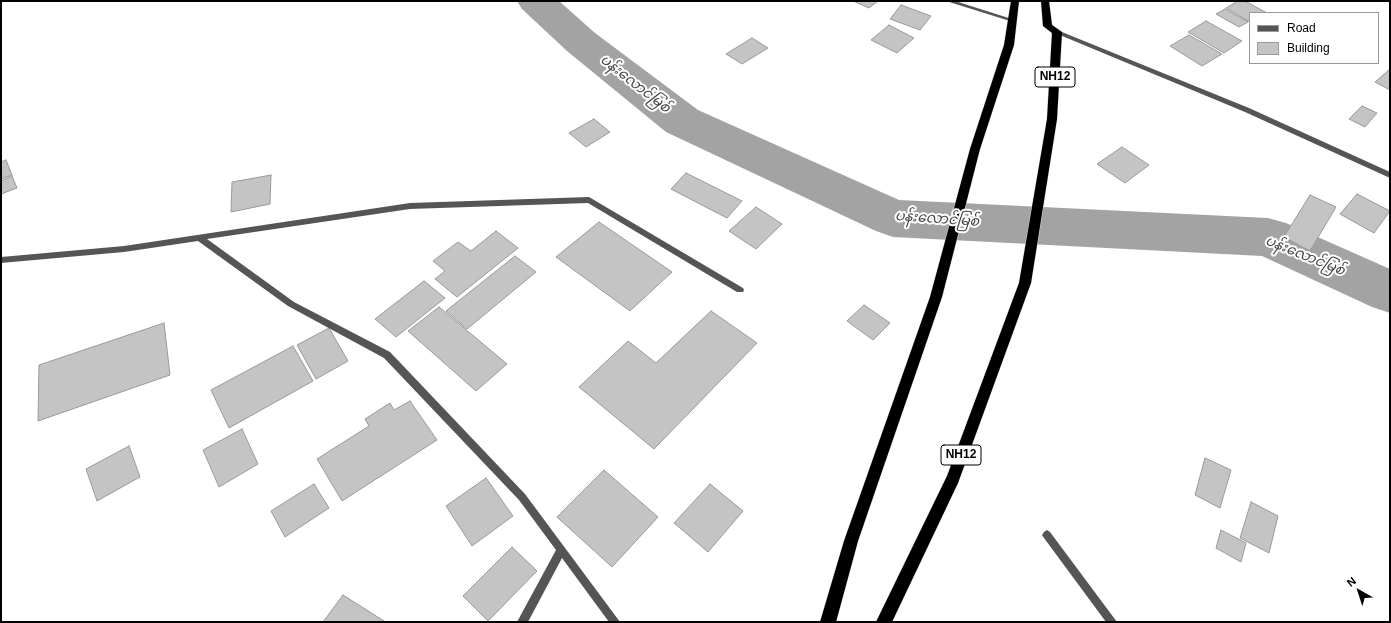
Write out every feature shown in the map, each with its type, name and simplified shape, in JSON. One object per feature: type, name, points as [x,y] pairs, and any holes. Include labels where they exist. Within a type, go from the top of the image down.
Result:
[{"type":"highway","points":[[828,622],[851,541],[936,297],[974,153],[1009,45],[1015,1]]},
{"type":"highway","points":[[1045,1],[1048,26],[1057,32]]},
{"type":"highway","name":"NH12","points":[[884,622],[953,478],[1025,283],[1047,157],[1052,119],[1057,32]]},
{"type":"street","points":[[949,1],[1012,20]]},
{"type":"street","points":[[1057,32],[1247,110],[1390,175]]},
{"type":"street","points":[[1,260],[124,249],[410,206],[589,200],[740,290]]},
{"type":"street","points":[[200,238],[291,304],[387,355],[522,497],[615,622]]},
{"type":"street","points":[[1047,535],[1112,622]]},
{"type":"street","points":[[522,622],[561,550]]},
{"type":"building","points":[[853,1],[878,1],[869,8]]},
{"type":"building","points":[[1238,1],[1245,1],[1265,12],[1249,12],[1249,21],[1226,8]]},
{"type":"building","points":[[901,5],[931,16],[920,30],[890,19]]},
{"type":"building","points":[[1225,9],[1248,22],[1239,27],[1216,14]]},
{"type":"building","points":[[1206,21],[1242,41],[1224,53],[1188,32]]},
{"type":"building","points":[[889,25],[914,38],[897,53],[871,40]]},
{"type":"building","points":[[1189,35],[1222,54],[1202,66],[1170,46]]},
{"type":"building","points":[[752,38],[768,48],[742,64],[726,54]]},
{"type":"building","points":[[1390,69],[1390,90],[1375,82]]},
{"type":"building","points":[[1362,106],[1377,113],[1365,127],[1349,119]]},
{"type":"building","points":[[594,119],[610,132],[586,147],[569,133]]},
{"type":"building","points":[[1122,147],[1149,165],[1125,183],[1097,164]]},
{"type":"building","points":[[6,160],[12,175],[1,179],[1,162]]},
{"type":"building","points":[[686,173],[742,201],[727,218],[671,189]]},
{"type":"building","points":[[271,175],[270,204],[231,212],[232,182]]},
{"type":"building","points":[[12,176],[17,188],[1,194],[1,181]]},
{"type":"building","points":[[1357,194],[1390,211],[1374,233],[1340,214]]},
{"type":"building","points":[[1310,195],[1336,207],[1310,251],[1284,237]]},
{"type":"building","points":[[756,207],[782,224],[756,249],[729,231]]},
{"type":"building","points":[[599,222],[672,272],[630,311],[556,257]]},
{"type":"building","points":[[496,231],[518,248],[457,297],[435,279],[445,271],[433,261],[458,242],[471,251]]},
{"type":"building","points":[[515,256],[536,272],[467,329],[446,311]]},
{"type":"building","points":[[424,281],[445,298],[396,337],[375,319]]},
{"type":"building","points":[[864,305],[890,323],[873,340],[847,321]]},
{"type":"building","points":[[439,307],[507,364],[476,391],[408,331]]},
{"type":"building","points":[[711,311],[757,343],[654,449],[579,387],[628,341],[656,363]]},
{"type":"building","points":[[164,323],[170,375],[38,421],[39,365]]},
{"type":"building","points":[[329,328],[348,361],[316,379],[297,345]]},
{"type":"building","points":[[293,346],[313,381],[229,428],[211,390]]},
{"type":"building","points":[[410,401],[437,440],[342,501],[317,459],[369,426],[365,419],[390,403],[394,410]]},
{"type":"building","points":[[242,429],[258,464],[219,487],[203,450]]},
{"type":"building","points":[[129,446],[140,477],[97,501],[86,469]]},
{"type":"building","points":[[1205,458],[1231,470],[1220,508],[1195,495]]},
{"type":"building","points":[[604,470],[658,517],[612,567],[557,517]]},
{"type":"building","points":[[486,478],[513,516],[472,546],[446,506]]},
{"type":"building","points":[[314,484],[329,508],[285,537],[271,511]]},
{"type":"building","points":[[710,484],[743,511],[708,552],[674,523]]},
{"type":"building","points":[[1251,502],[1278,516],[1269,553],[1240,538]]},
{"type":"building","points":[[1221,530],[1246,543],[1241,562],[1216,548]]},
{"type":"building","points":[[512,547],[537,571],[488,621],[463,596]]},
{"type":"building","points":[[343,595],[384,621],[323,622]]},
{"type":"waterway","name":"ပန်းလောင်မြစ်","points":[[536,1],[581,42],[682,121],[893,218],[1268,237],[1390,292]]}]
